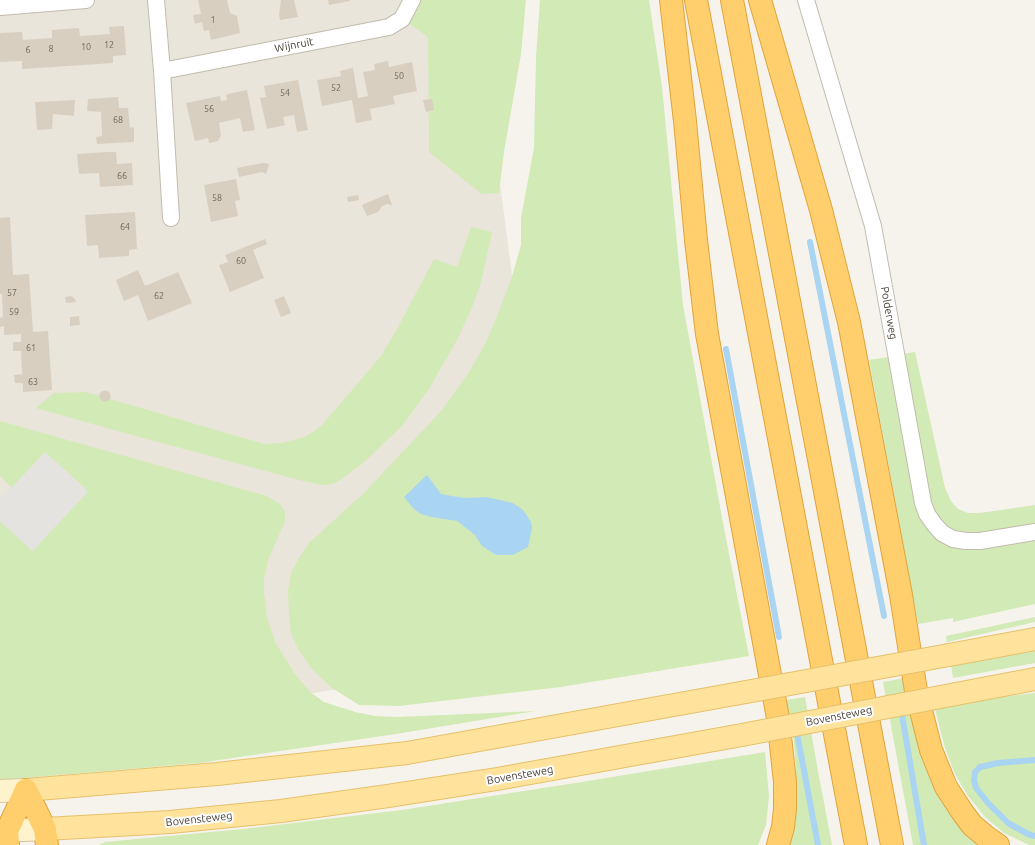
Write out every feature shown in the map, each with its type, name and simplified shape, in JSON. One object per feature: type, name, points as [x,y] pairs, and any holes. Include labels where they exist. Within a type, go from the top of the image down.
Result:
[{"type":"highway","points":[[671,0],[707,334],[778,718],[785,782],[785,809],[783,827],[778,845]]},
{"type":"highway","points":[[696,0],[856,845]]},
{"type":"highway","points":[[732,0],[892,845]]},
{"type":"highway","points":[[760,0],[821,210],[849,322],[901,595],[916,691],[931,750],[946,787],[963,814],[972,825],[998,845]]},
{"type":"highway","points":[[5,836],[26,790]]},
{"type":"highway","points":[[26,790],[46,837]]},
{"type":"main road","points":[[0,791],[217,774],[407,753],[1035,639]]},
{"type":"main road","name":"Bovensteweg","points":[[5,836],[46,837],[297,809],[388,796],[742,735],[1035,679]]},
{"type":"street","points":[[0,7],[86,0]]},
{"type":"street","points":[[156,0],[171,218]]},
{"type":"street","name":"Wijnruit","points":[[162,71],[389,27],[402,19],[412,0]]},
{"type":"street","name":"Polderweg","points":[[806,0],[873,226],[923,503],[927,514],[942,533],[952,539],[966,542],[1035,532]]},
{"type":"shaded area","points":[[0,0],[476,0],[561,650],[0,748]]},
{"type":"shaded area","points":[[45,452],[88,492],[32,551],[0,521],[0,500]]},
{"type":"green space","points":[[414,0],[526,0],[521,54],[504,152],[499,193],[482,194],[429,152],[428,37],[407,22]]},
{"type":"green space","points":[[540,0],[649,0],[662,87],[683,305],[749,656],[561,687],[399,706],[359,705],[332,688],[311,668],[298,649],[291,633],[289,613],[288,591],[291,573],[309,543],[364,493],[443,409],[469,372],[483,348],[511,280],[521,245],[521,218],[534,148],[536,57]],"holes":[[[427,475],[441,494],[464,498],[486,497],[482,546],[475,535],[457,521],[431,517]]]},
{"type":"green space","points":[[471,227],[492,232],[481,282],[473,305],[458,338],[429,389],[402,426],[364,462],[335,483],[326,485],[295,479],[36,408],[54,393],[86,392],[264,444],[282,443],[305,437],[323,424],[381,356],[434,259],[457,267]]},
{"type":"green space","points":[[915,352],[945,488],[951,501],[958,509],[968,513],[980,513],[1035,505],[1035,527],[983,536],[952,532],[942,524],[929,503],[903,354]]},
{"type":"green space","points":[[889,357],[917,503],[956,547],[969,549],[1035,539],[1035,604],[953,622],[953,618],[918,624],[869,360]]},
{"type":"green space","points":[[0,421],[267,496],[280,504],[285,512],[285,521],[268,560],[264,578],[267,618],[276,644],[295,674],[310,692],[324,702],[355,712],[375,716],[398,717],[536,711],[396,734],[199,763],[0,780],[0,521],[33,551],[87,490],[53,459],[19,495],[0,476]]},
{"type":"green space","points":[[1035,617],[1035,622],[947,642],[946,636]]},
{"type":"green space","points":[[1035,649],[1035,663],[953,678],[951,665]]},
{"type":"green space","points":[[904,678],[985,845],[913,845],[883,682]]},
{"type":"green space","points":[[1035,693],[1035,845],[1029,845],[1004,833],[985,817],[968,796],[955,774],[945,748],[935,709],[982,699]]},
{"type":"green space","points":[[805,697],[832,845],[786,845],[793,813],[796,769],[793,731],[786,700]]},
{"type":"green space","points":[[765,752],[769,797],[766,825],[758,845],[99,845],[105,842],[243,829],[402,810]]},
{"type":"water","points":[[427,475],[441,494],[464,498],[486,497],[513,503],[523,510],[531,522],[532,528],[528,547],[513,555],[496,555],[482,546],[475,535],[457,521],[421,514],[413,508],[404,497]]},
{"type":"building","points":[[198,0],[227,0],[230,13],[237,16],[240,33],[211,40],[209,30],[204,31],[202,22],[195,24],[193,15],[201,14]]},
{"type":"building","points":[[281,0],[294,0],[298,17],[280,20],[279,15]]},
{"type":"building","points":[[328,0],[350,0],[350,1],[329,5]]},
{"type":"building","points":[[124,26],[126,55],[113,56],[113,63],[22,69],[22,61],[0,62],[0,33],[22,32],[23,40],[52,38],[52,30],[79,28],[80,36],[110,34],[109,27]]},
{"type":"building","points":[[388,61],[389,67],[412,62],[417,91],[393,96],[395,104],[370,109],[372,120],[356,123],[352,100],[322,106],[317,80],[341,76],[340,71],[353,68],[358,98],[368,96],[363,72],[375,70],[374,64]]},
{"type":"building","points":[[298,80],[308,130],[297,132],[294,115],[283,117],[285,125],[267,129],[260,98],[266,97],[264,86]]},
{"type":"building","points":[[247,90],[255,130],[243,132],[240,118],[219,123],[221,135],[218,141],[209,143],[208,138],[195,141],[186,103],[220,96],[221,101],[227,100],[226,95],[228,94]]},
{"type":"building","points":[[118,97],[119,108],[128,108],[130,128],[134,127],[134,142],[97,144],[96,137],[102,136],[101,112],[87,111],[88,99]]},
{"type":"building","points":[[432,99],[434,110],[426,112],[423,100]]},
{"type":"building","points":[[75,100],[74,116],[53,114],[52,129],[37,130],[35,102]]},
{"type":"building","points":[[116,152],[117,164],[132,163],[133,185],[100,187],[99,173],[79,174],[77,154]]},
{"type":"building","points":[[263,163],[269,164],[266,174],[262,172],[239,177],[237,168]]},
{"type":"building","points":[[236,179],[240,200],[235,201],[238,216],[211,222],[204,185]]},
{"type":"building","points":[[388,194],[392,205],[387,204],[382,206],[378,212],[367,216],[362,205]]},
{"type":"building","points":[[358,195],[359,200],[348,202],[347,197]]},
{"type":"building","points":[[135,212],[137,249],[129,250],[129,256],[99,258],[98,245],[87,246],[85,215]]},
{"type":"building","points":[[10,217],[13,275],[29,274],[33,332],[48,331],[52,390],[23,392],[23,383],[15,383],[14,375],[22,374],[21,351],[13,351],[13,342],[21,342],[21,334],[4,335],[4,326],[0,327],[0,318],[3,317],[2,294],[0,294],[0,218]]},
{"type":"building","points":[[265,239],[267,244],[253,250],[264,278],[230,292],[219,265],[228,262],[225,255]]},
{"type":"building","points":[[138,270],[145,286],[178,272],[192,303],[148,321],[138,295],[124,301],[116,280]]},
{"type":"building","points":[[71,296],[76,302],[66,303],[65,297]]},
{"type":"building","points":[[284,296],[291,313],[281,317],[274,300]]},
{"type":"building","points":[[79,316],[80,325],[70,326],[70,317]]},
{"type":"building","points":[[105,390],[109,392],[111,396],[109,400],[105,402],[101,400],[99,396],[101,392]]},
{"type":"waterway","points":[[810,242],[884,616]]},
{"type":"waterway","points":[[726,349],[779,637]]},
{"type":"waterway","points":[[901,709],[924,845]]},
{"type":"waterway","points":[[796,728],[818,845]]},
{"type":"waterway","points":[[1035,760],[998,763],[980,767],[975,772],[974,780],[976,788],[988,803],[1008,823],[1028,834],[1035,836]]}]
